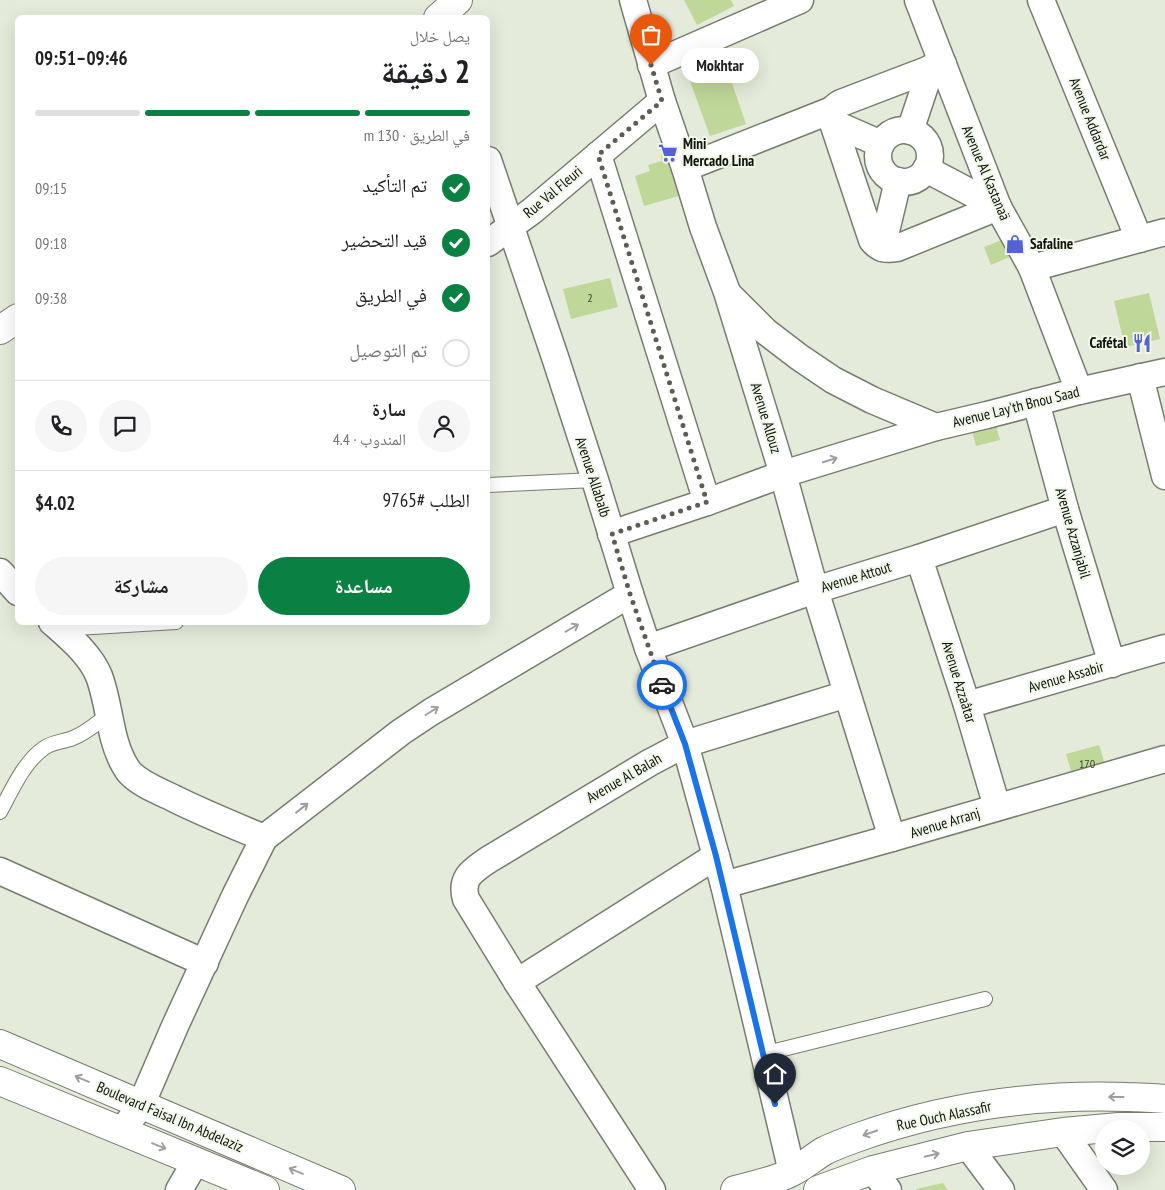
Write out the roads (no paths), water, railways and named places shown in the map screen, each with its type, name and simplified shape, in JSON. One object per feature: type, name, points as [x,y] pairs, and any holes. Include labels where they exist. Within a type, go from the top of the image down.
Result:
[{"type":"street","points":[[440,15],[457,0]]},
{"type":"street","name":"Avenue Allouz","points":[[633,0],[662,101],[703,227],[727,292],[783,474],[815,590],[892,838]]},
{"type":"street","points":[[651,65],[800,0]]},
{"type":"street","name":"Avenue Al Kastanaä","points":[[918,0],[937,66],[998,207],[1032,268],[1080,390]]},
{"type":"street","name":"Avenue Addardar","points":[[1041,0],[1139,239]]},
{"type":"street","points":[[937,66],[835,106],[832,117],[872,240],[882,248],[889,250],[897,248],[998,207]]},
{"type":"street","points":[[910,131],[937,66]]},
{"type":"street","name":"Rue Val Fleuri","points":[[490,242],[532,211],[662,101]]},
{"type":"street","points":[[685,168],[832,117],[881,144]]},
{"type":"street","points":[[903,130],[910,131],[924,139],[930,154],[929,162],[922,174],[911,180],[898,181],[887,174],[880,164],[879,150],[885,138],[890,134],[903,130]]},
{"type":"street","points":[[598,155],[707,502]]},
{"type":"street","name":"Avenue Allabalb","points":[[490,166],[595,480],[648,648],[685,744],[724,885],[792,1172]]},
{"type":"street","points":[[926,169],[998,207]]},
{"type":"street","points":[[882,248],[898,181]]},
{"type":"street","points":[[1032,268],[1165,232]]},
{"type":"street","name":"Avenue Lay'th Bnou Saad","points":[[727,292],[765,331],[833,380],[872,400],[936,427],[987,416],[1080,390],[1165,372]]},
{"type":"street","points":[[0,330],[15,320]]},
{"type":"street","points":[[1140,377],[1165,474]]},
{"type":"street","name":"Avenue Azzanjabil","points":[[1036,402],[1065,509],[1112,664]]},
{"type":"street","points":[[612,534],[783,474],[936,427]]},
{"type":"street","name":"Avenue Attout","points":[[648,648],[815,590],[919,558],[1065,509]]},
{"type":"street","name":"Avenue Azzaâtar","points":[[919,558],[997,807]]},
{"type":"street","points":[[15,563],[0,572],[15,589]]},
{"type":"street","points":[[122,1131],[141,1105],[204,963],[264,838],[401,732],[447,702],[630,594]]},
{"type":"street","points":[[56,626],[79,646],[91,660],[99,675],[113,735],[120,756],[129,772],[147,785],[179,801],[264,838]]},
{"type":"street","name":"Avenue Assabir","points":[[966,705],[1165,648]]},
{"type":"street","name":"Avenue Al Balah","points":[[517,982],[466,899],[464,890],[466,880],[472,871],[649,763],[685,744],[847,694]]},
{"type":"street","name":"Avenue Arranj","points":[[724,885],[1165,759]]},
{"type":"street","points":[[652,1190],[517,982],[716,856]]},
{"type":"street","points":[[0,870],[204,963]]},
{"type":"street","name":"Boulevard Faisal Ibn Abdelaziz","points":[[0,1044],[341,1190]]},
{"type":"street","name":"Boulevard Faisal Ibn Abdelaziz","points":[[0,1081],[266,1190]]},
{"type":"street","name":"Rue Ouch Alassafir","points":[[735,1190],[771,1181],[792,1172],[826,1150],[910,1121],[983,1106],[1047,1099],[1128,1097],[1165,1099]]},
{"type":"street","points":[[818,1190],[881,1180],[968,1146],[1063,1132],[1119,1127],[1165,1127]]},
{"type":"street","points":[[1063,1132],[1104,1190]]},
{"type":"street","points":[[968,1146],[1001,1190]]},
{"type":"street","points":[[179,1190],[196,1161]]},
{"type":"lane","points":[[490,485],[595,480]]},
{"type":"lane","points":[[56,626],[86,625]]},
{"type":"lane","points":[[0,812],[32,757],[46,747],[73,738],[89,730],[108,715]]},
{"type":"lane","points":[[763,1054],[985,999]]},
{"type":"place","name":"Mokhtar","points":[[651,65]]},
{"type":"place","name":"Mini Mercado Lina","points":[[668,153]]},
{"type":"place","name":"Safaline","points":[[1015,244]]},
{"type":"place","name":"Cafétal","points":[[1142,343]]}]
